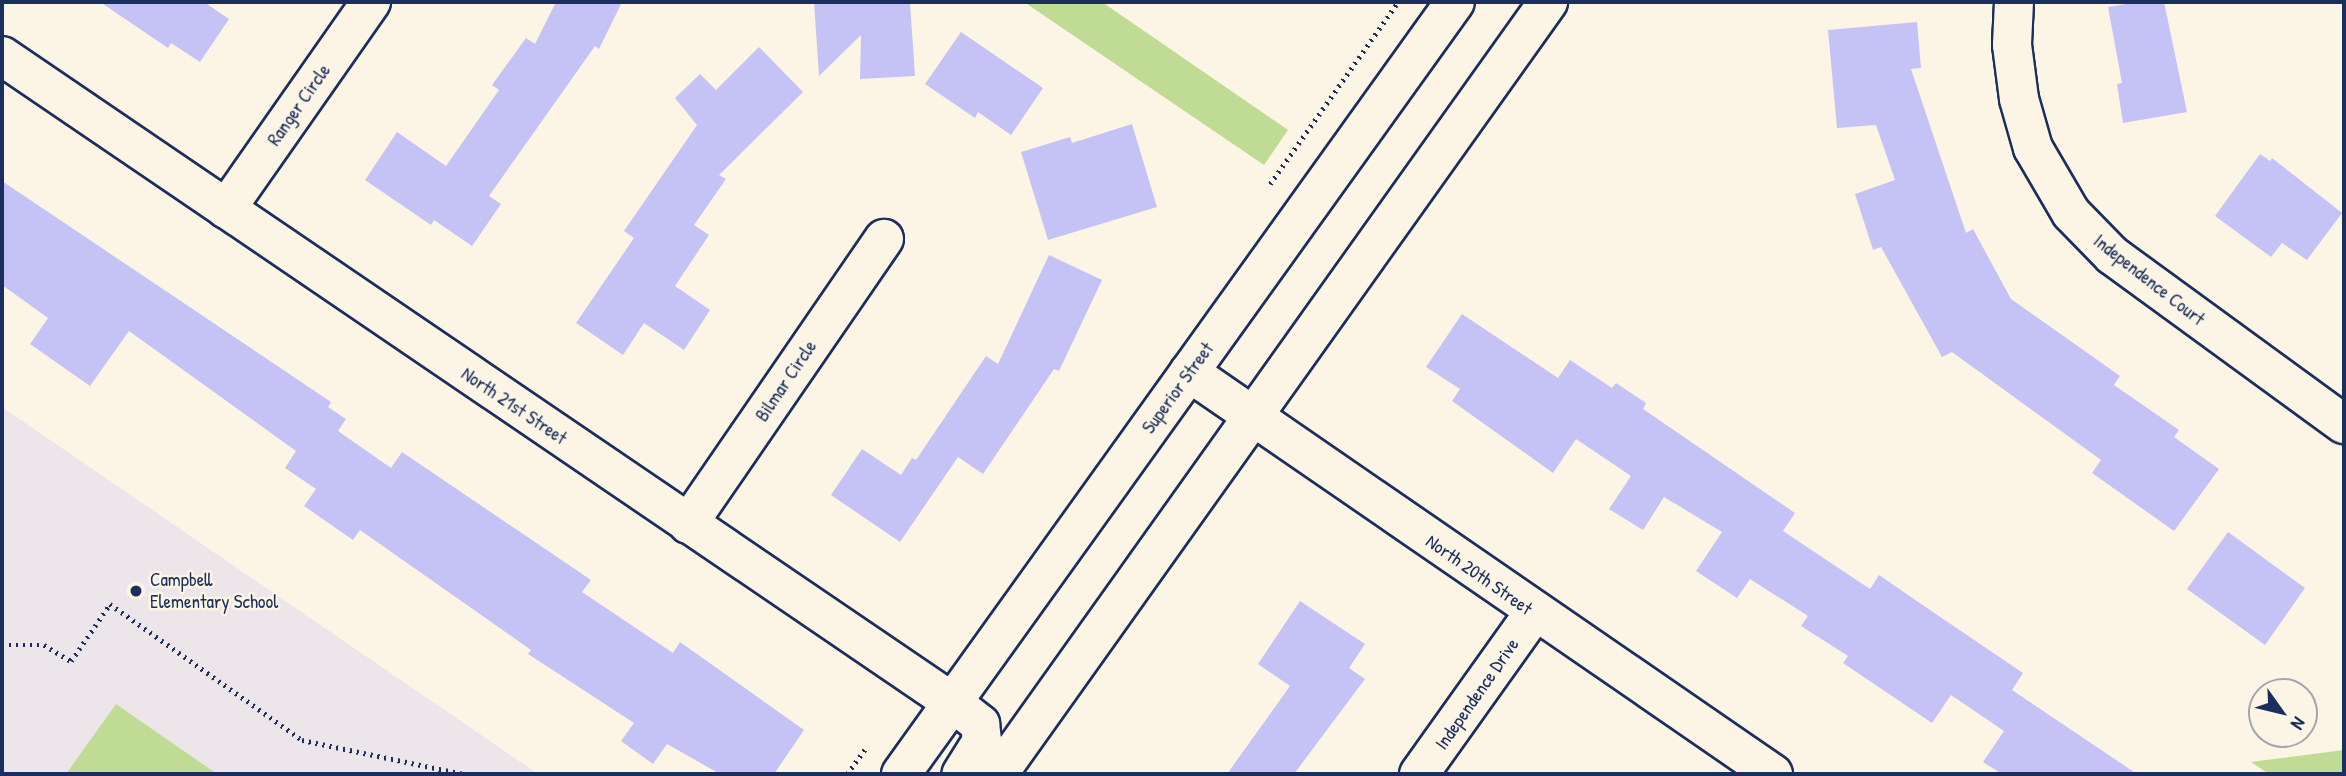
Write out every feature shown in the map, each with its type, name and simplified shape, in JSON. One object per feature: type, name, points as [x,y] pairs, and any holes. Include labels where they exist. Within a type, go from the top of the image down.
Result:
[{"type":"street","name":"Ranger Circle","points":[[226,209],[371,2]]},
{"type":"street","name":"Superior Street","points":[[901,774],[1455,2]]},
{"type":"street","points":[[998,774],[1548,2]]},
{"type":"street","name":"Independence Court","points":[[2014,2],[2012,45],[2019,99],[2032,148],[2071,214],[2112,256],[2344,424]]},
{"type":"street","name":"North 21st Street","points":[[2,55],[952,702],[980,724],[982,741],[961,774]]},
{"type":"street","name":"Bilmar Circle","points":[[688,524],[884,239]]},
{"type":"street","name":"North 20th Street","points":[[1189,373],[1534,613],[1773,774]]},
{"type":"street","name":"Independence Drive","points":[[1419,774],[1534,613]]},
{"type":"path","points":[[2,645],[44,645],[71,661],[110,604],[302,740],[464,774]]},
{"type":"shaded area","name":"Campbell Elementary School","points":[[2,407],[538,774],[2,774]]},
{"type":"green space","points":[[1024,2],[1102,2],[1288,130],[1264,165]]},
{"type":"green space","points":[[116,704],[217,774],[66,774]]},
{"type":"green space","points":[[2344,750],[2344,774],[2269,774],[2251,762]]},
{"type":"building","points":[[100,2],[204,2],[229,19],[200,62],[171,43],[168,48]]},
{"type":"building","points":[[556,2],[622,2],[599,49],[595,46],[489,196],[501,204],[472,246],[434,220],[431,225],[365,180],[397,132],[446,166],[499,90],[492,85],[526,38],[535,44]]},
{"type":"building","points":[[814,2],[910,2],[915,76],[860,79],[861,35],[819,76]]},
{"type":"building","points":[[2138,2],[2164,2],[2187,112],[2123,123],[2117,84],[2122,83],[2108,7]]},
{"type":"building","points":[[1917,22],[1921,68],[1911,69],[1966,233],[1973,229],[2011,299],[2120,376],[2114,385],[2179,430],[2174,437],[2219,469],[2174,531],[2092,473],[2101,460],[1952,352],[1942,357],[1881,247],[1873,250],[1855,194],[1895,180],[1876,125],[1837,128],[1828,30]]},
{"type":"building","points":[[961,32],[1043,88],[1011,135],[978,112],[975,118],[925,84]]},
{"type":"building","points":[[759,47],[803,92],[719,175],[726,179],[694,225],[709,235],[675,286],[710,310],[684,350],[644,323],[623,355],[576,323],[634,238],[624,231],[697,125],[675,98],[700,74],[716,90]]},
{"type":"building","points":[[1132,124],[1157,207],[1048,240],[1021,152],[1070,137],[1072,143]]},
{"type":"building","points":[[2260,154],[2270,161],[2272,158],[2342,213],[2307,260],[2282,243],[2271,257],[2215,216]]},
{"type":"building","points":[[2,181],[331,402],[328,407],[346,419],[338,431],[391,468],[402,452],[591,580],[582,592],[673,653],[680,642],[804,730],[774,774],[720,774],[667,744],[653,764],[621,741],[634,723],[528,654],[531,650],[360,530],[353,540],[304,506],[316,489],[285,468],[296,451],[129,331],[90,386],[30,344],[48,318],[2,285]]},
{"type":"building","points":[[1049,255],[1102,280],[1059,371],[1054,369],[983,474],[958,457],[900,542],[831,495],[862,449],[901,475],[912,458],[916,460],[986,356],[998,364]]},
{"type":"building","points":[[1462,314],[1558,378],[1570,360],[1612,388],[1616,383],[1646,403],[1643,409],[1795,513],[1783,531],[1870,589],[1879,575],[2023,673],[2012,690],[2137,774],[2002,774],[1983,762],[2004,731],[1951,695],[1932,723],[1843,663],[1848,656],[1801,626],[1808,616],[1750,579],[1737,598],[1696,571],[1722,532],[1664,497],[1643,530],[1609,509],[1631,476],[1576,439],[1553,473],[1452,401],[1460,389],[1426,367]]},
{"type":"building","points":[[2228,532],[2305,588],[2265,645],[2187,589]]},
{"type":"building","points":[[1300,601],[1365,644],[1349,668],[1365,679],[1294,774],[1227,774],[1290,686],[1258,664]]},
{"type":"place","name":"Campbell Elementary School","points":[[136,591]]}]
